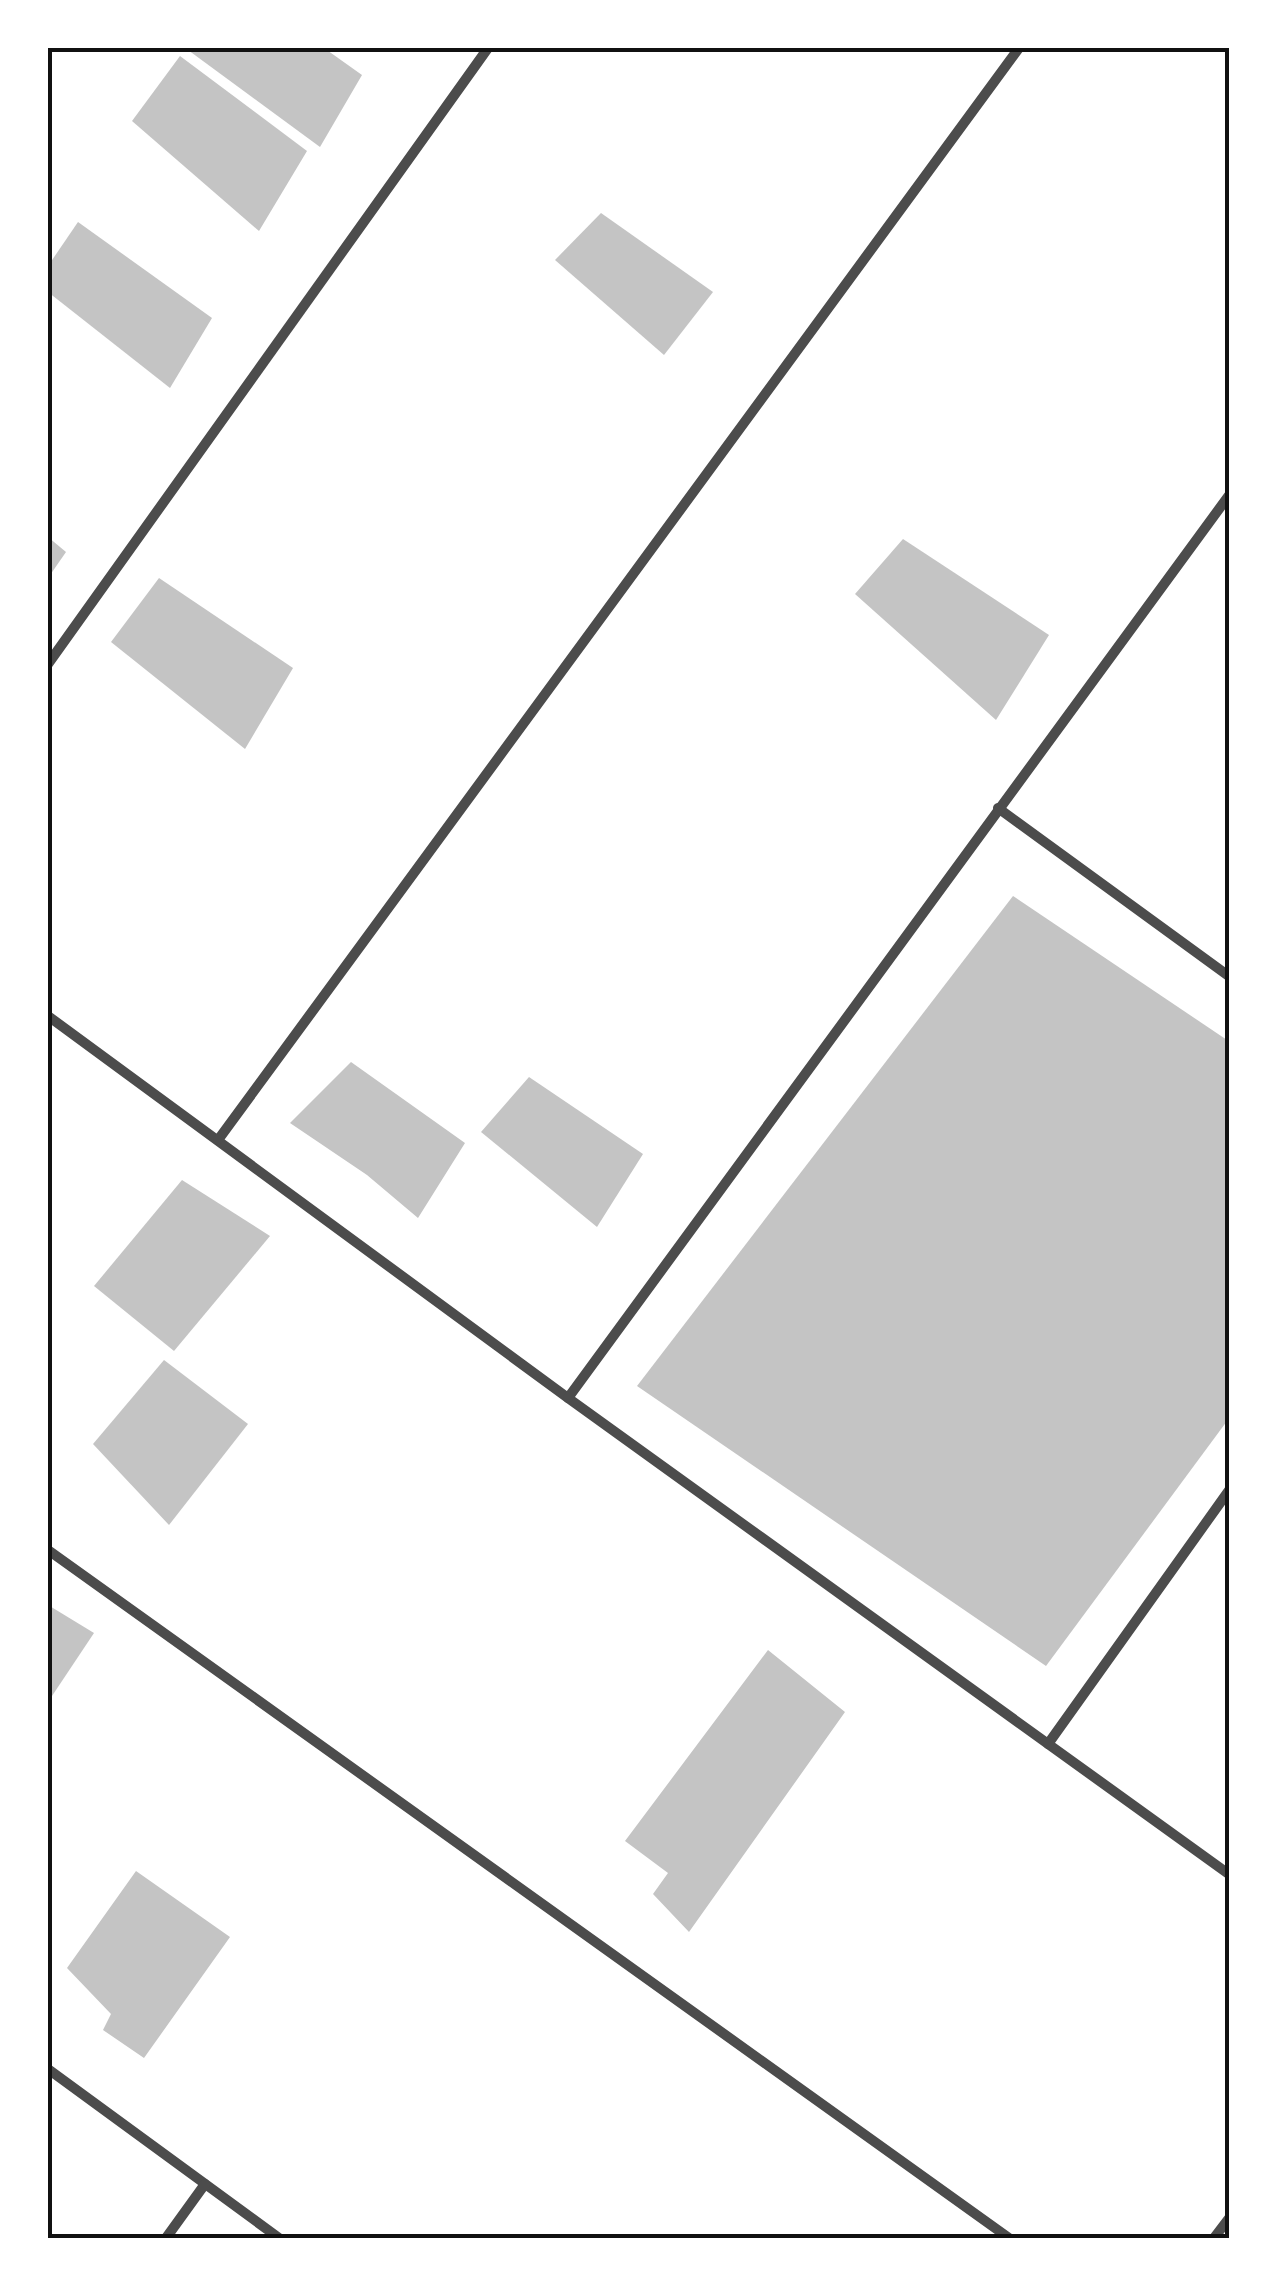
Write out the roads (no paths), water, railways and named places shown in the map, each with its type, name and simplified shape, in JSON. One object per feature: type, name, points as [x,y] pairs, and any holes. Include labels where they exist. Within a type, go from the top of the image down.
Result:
[{"type":"street","points":[[48,664],[488,48]]},
{"type":"street","points":[[218,1140],[1020,48]]},
{"type":"street","points":[[568,1398],[1230,494]]},
{"type":"street","points":[[998,808],[1230,978]]},
{"type":"street","points":[[48,1016],[568,1398],[1230,1875]]},
{"type":"street","points":[[1048,1744],[1230,1489]]},
{"type":"street","points":[[48,1550],[1009,2238]]},
{"type":"street","points":[[48,2069],[279,2238]]},
{"type":"street","points":[[166,2238],[205,2184]]},
{"type":"street","points":[[1214,2238],[1230,2217]]}]
